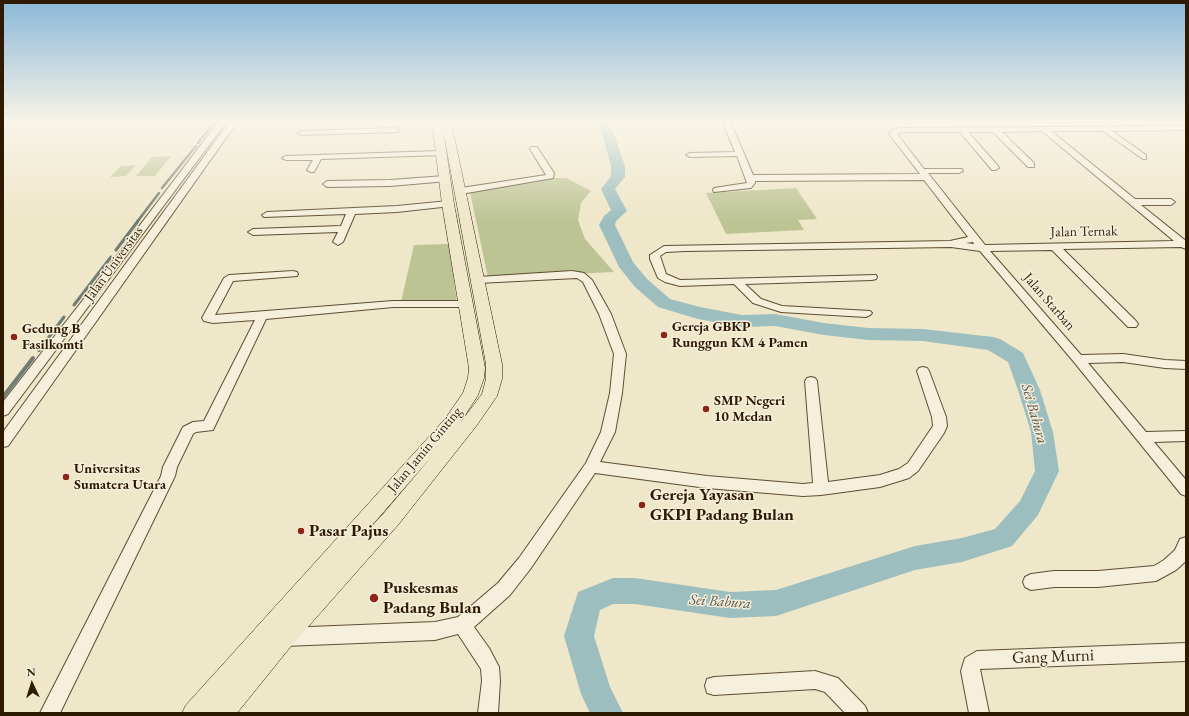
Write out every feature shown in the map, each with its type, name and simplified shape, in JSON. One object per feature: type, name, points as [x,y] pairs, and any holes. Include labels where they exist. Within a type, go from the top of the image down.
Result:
[{"type":"main road","name":"Jalan Jamin Ginting","points":[[222,713],[284,637],[390,519],[471,421],[489,396],[494,379],[494,364],[478,280],[460,225],[448,204],[440,154]]},
{"type":"main road","name":"Jalan Jamin Ginting","points":[[194,713],[446,428],[470,395],[476,378],[477,368],[466,304],[460,225],[460,191],[453,154]]},
{"type":"street","name":"Jalan Universitas","points":[[3,411],[94,294],[198,154]]},
{"type":"street","name":"Jalan Universitas","points":[[3,442],[210,154]]},
{"type":"street","points":[[286,158],[381,154]]},
{"type":"street","points":[[460,191],[550,176],[550,173],[538,154]]},
{"type":"street","points":[[690,155],[719,154]]},
{"type":"street","points":[[717,190],[748,186],[752,183],[740,154]]},
{"type":"street","name":"Jalan Starban","points":[[907,154],[979,244],[1143,437],[1186,490]]},
{"type":"street","points":[[983,154],[995,168]]},
{"type":"street","points":[[1020,154],[1031,165]]},
{"type":"street","points":[[1075,154],[1185,244]]},
{"type":"street","points":[[1139,154],[1143,157]]},
{"type":"street","points":[[311,170],[318,157]]},
{"type":"street","points":[[750,178],[923,174],[959,171]]},
{"type":"street","points":[[327,184],[390,183],[445,179]]},
{"type":"street","points":[[171,191],[184,190]]},
{"type":"street","points":[[1133,202],[1171,202]]},
{"type":"street","points":[[267,215],[448,204]]},
{"type":"street","points":[[338,242],[352,211]]},
{"type":"street","points":[[147,223],[160,223]]},
{"type":"street","points":[[253,232],[344,229]]},
{"type":"street","name":"Jalan Ternak","points":[[736,281],[680,283],[668,280],[662,276],[655,259],[655,255],[664,249],[685,248],[951,244],[1054,246],[1185,244]]},
{"type":"street","points":[[1054,246],[1132,324]]},
{"type":"street","points":[[125,253],[140,252]]},
{"type":"street","points":[[293,274],[229,278],[208,318],[262,316],[393,304],[466,304]]},
{"type":"street","points":[[284,637],[435,631],[462,625],[504,589],[525,563],[591,467],[608,432],[616,393],[620,354],[618,343],[587,280],[580,275],[572,274],[478,280]]},
{"type":"street","points":[[736,281],[872,277]]},
{"type":"street","points":[[736,281],[757,301],[781,310],[866,314]]},
{"type":"street","points":[[94,294],[112,292]]},
{"type":"street","points":[[50,713],[168,476],[170,467],[188,430],[193,427],[208,426],[262,316]]},
{"type":"street","points":[[1078,360],[1123,358],[1165,364],[1186,365]]},
{"type":"street","points":[[39,364],[61,363]]},
{"type":"street","points":[[591,467],[707,482],[803,490],[880,481],[904,474],[913,467],[937,434],[940,426],[939,418],[923,371]]},
{"type":"street","points":[[811,381],[821,489]]},
{"type":"street","points":[[1143,437],[1186,436]]},
{"type":"street","points":[[1031,582],[1054,579],[1098,579],[1156,573],[1170,565],[1181,555],[1186,544]]},
{"type":"street","points":[[462,625],[483,654],[490,667],[491,681],[488,713]]},
{"type":"street","name":"Gang Murni","points":[[979,713],[970,671],[971,664],[977,660],[1186,652]]},
{"type":"street","points":[[714,686],[816,680],[831,685],[858,713]]},
{"type":"green space","points":[[171,156],[155,176],[136,176],[152,157]]},
{"type":"green space","points":[[136,165],[126,176],[110,177],[121,166]]},
{"type":"green space","points":[[530,178],[566,178],[591,191],[581,203],[578,220],[585,239],[614,272],[488,278],[469,187]]},
{"type":"green space","points":[[796,188],[817,219],[798,220],[804,230],[726,234],[706,193]]},
{"type":"green space","points":[[449,244],[457,303],[401,302],[414,245]]},
{"type":"waterway","points":[[162,188],[189,154]]},
{"type":"waterway","name":"Sei Babura","points":[[607,713],[597,694],[579,636],[588,601],[613,591],[635,591],[730,605],[776,603],[915,558],[962,550],[1003,538],[1029,508],[1047,471],[1042,432],[1029,390],[1016,358],[993,344],[923,335],[868,334],[824,329],[775,320],[742,321],[698,313],[664,303],[641,283],[625,263],[607,225],[609,219],[619,211],[608,189],[618,177],[618,166],[614,154]]},
{"type":"waterway","points":[[137,222],[159,193]]},
{"type":"waterway","points":[[116,250],[138,221]]},
{"type":"waterway","points":[[74,305],[111,257]]},
{"type":"waterway","points":[[40,349],[64,317]]},
{"type":"waterway","points":[[3,397],[33,358]]},
{"type":"place","name":"Gereja GBKP Runggun KM 4 Pamen","points":[[664,335]]},
{"type":"place","name":"Gedung B Fasilkomti","points":[[14,337]]},
{"type":"place","name":"SMP Negeri 10 Medan","points":[[706,409]]},
{"type":"place","name":"Universitas Sumatera Utara","points":[[66,477]]},
{"type":"place","name":"Gereja Yayasan GKPI Padang Bulan","points":[[642,505]]},
{"type":"place","name":"Pasar Pajus","points":[[301,531]]},
{"type":"place","name":"Puskesmas Padang Bulan","points":[[374,598]]}]
